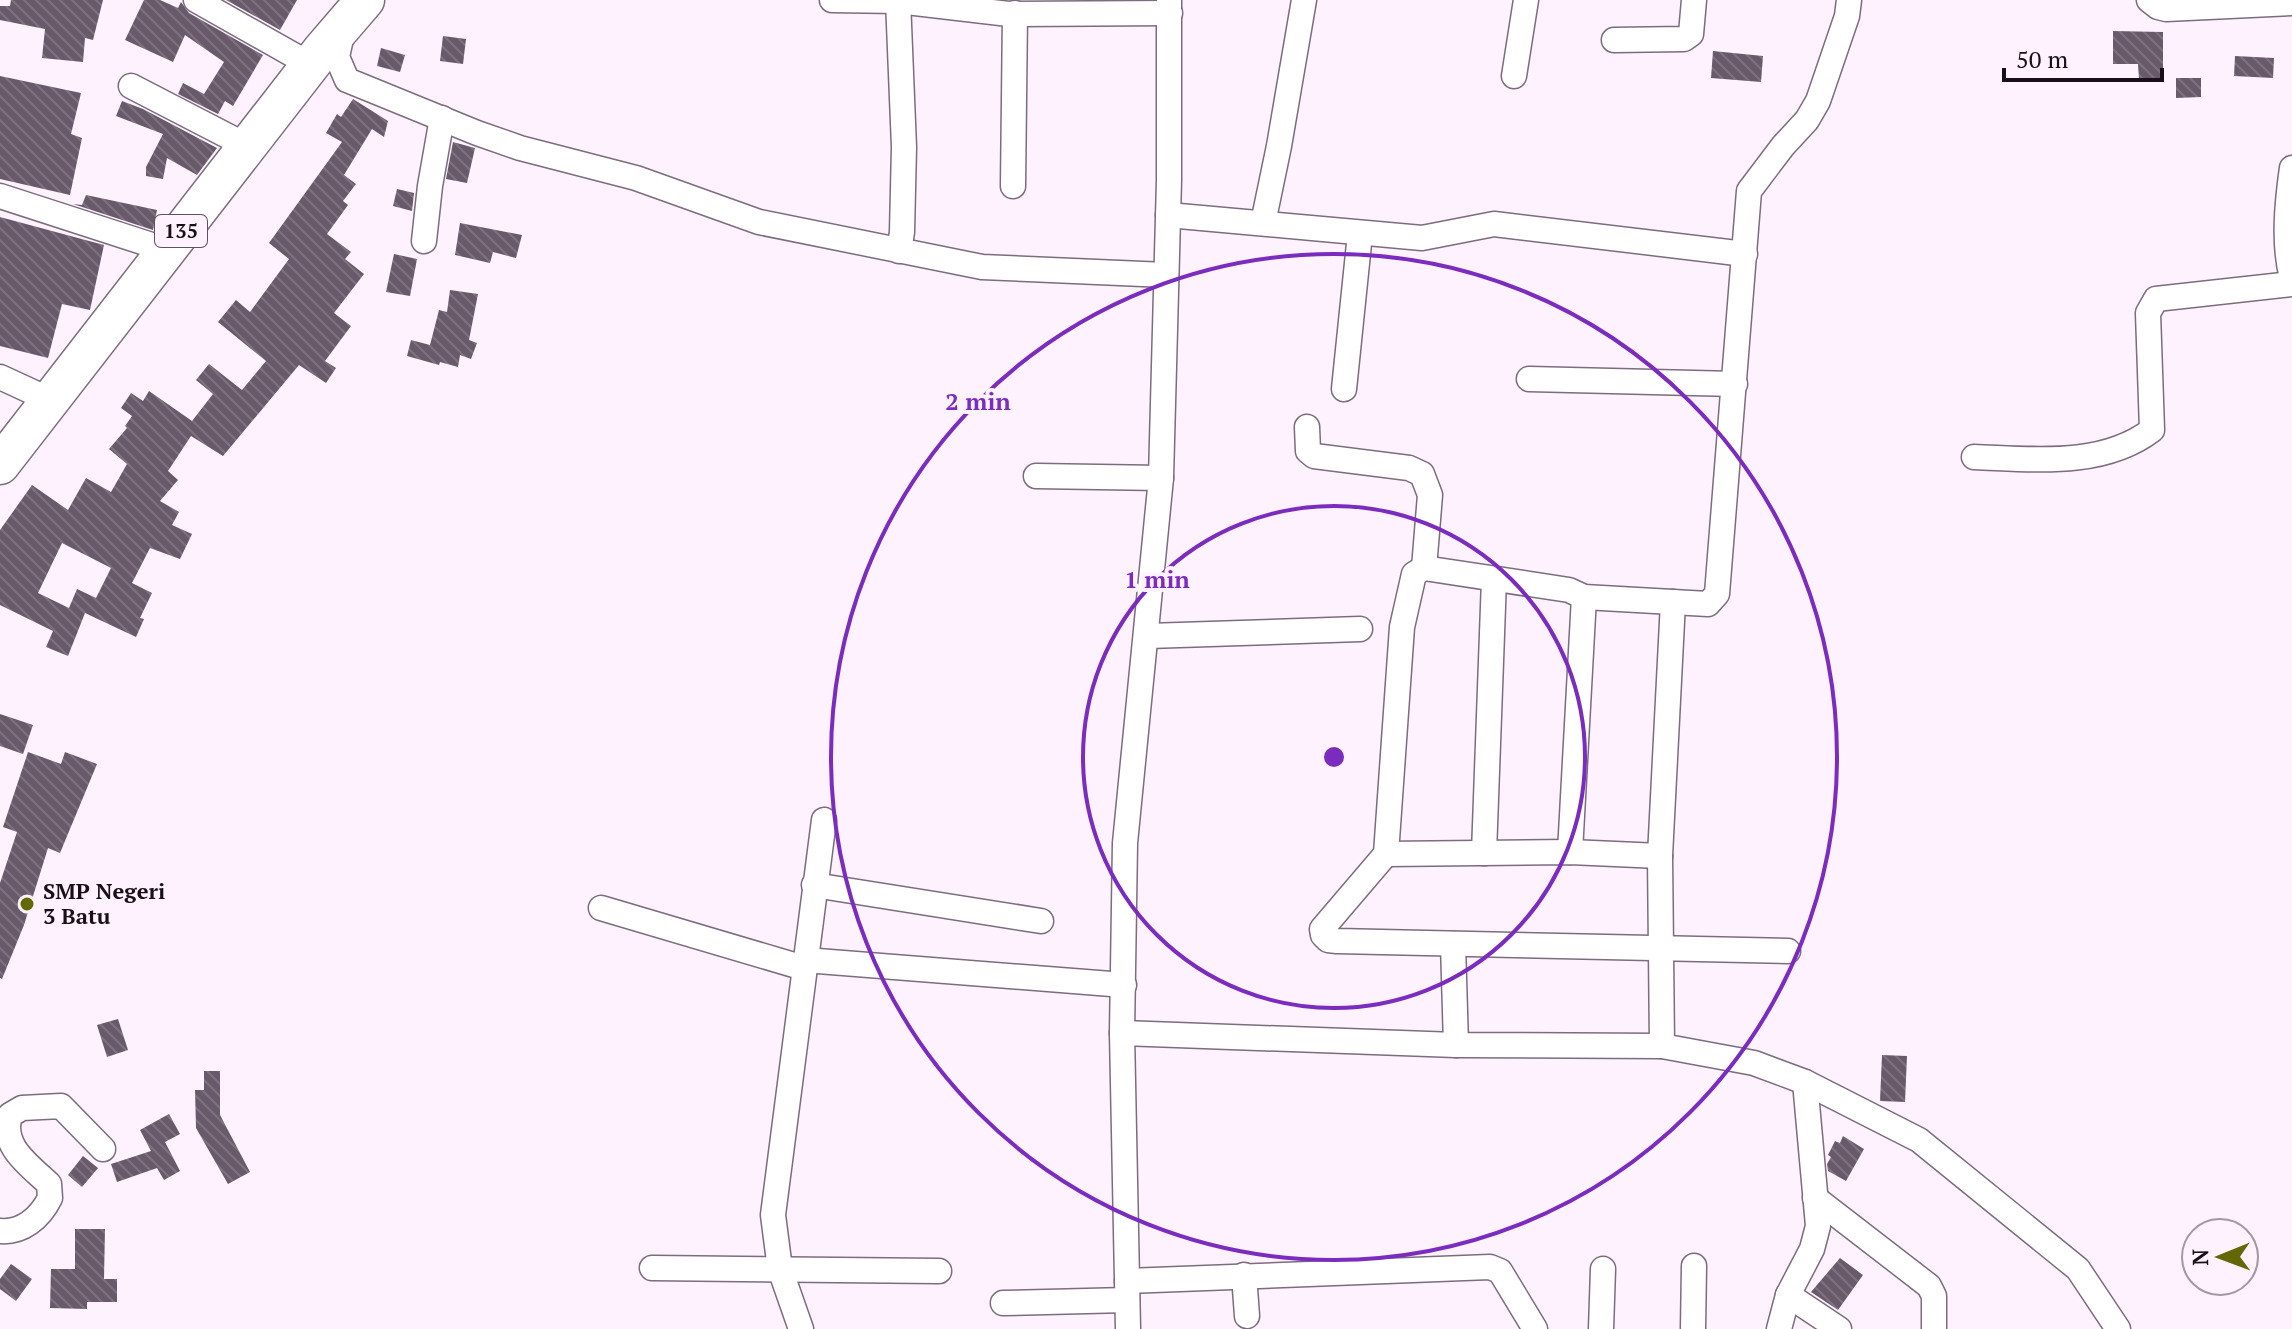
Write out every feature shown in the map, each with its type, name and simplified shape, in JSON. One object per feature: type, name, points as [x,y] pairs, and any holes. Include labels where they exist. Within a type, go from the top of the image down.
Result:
[{"type":"main road","name":"135","points":[[0,465],[355,12]]},
{"type":"street","points":[[196,0],[311,65]]},
{"type":"street","points":[[832,0],[898,1],[1015,13],[1170,7],[1161,478],[1148,636],[1125,843],[1122,1033],[1128,1329]]},
{"type":"street","points":[[1263,223],[1304,0]]},
{"type":"street","points":[[1514,76],[1526,0]]},
{"type":"street","points":[[1614,40],[1684,39],[1691,34],[1694,0]]},
{"type":"street","points":[[1788,951],[1328,940],[1322,929],[1386,854],[1402,627],[1414,574],[1424,568],[1569,590],[1584,597],[1708,604],[1717,594],[1749,191],[1807,120],[1818,101],[1847,16],[1849,0]]},
{"type":"street","points":[[2149,0],[2166,9],[2292,3]]},
{"type":"street","points":[[898,1],[904,147],[899,251]]},
{"type":"street","points":[[355,12],[337,57],[347,80],[520,148],[636,178],[759,222],[899,251],[982,267],[1166,275]]},
{"type":"street","points":[[1013,186],[1015,13]]},
{"type":"street","points":[[131,86],[247,146]]},
{"type":"street","points":[[424,241],[442,118]]},
{"type":"street","points":[[2292,168],[2288,263],[2292,278]]},
{"type":"street","points":[[0,196],[167,250]]},
{"type":"street","points":[[1168,215],[1422,238],[1494,224],[1745,254]]},
{"type":"street","points":[[1344,389],[1360,234]]},
{"type":"street","points":[[1974,457],[2042,459],[2109,453],[2143,436],[2152,430],[2148,313],[2156,299],[2292,284]]},
{"type":"street","points":[[0,377],[50,400]]},
{"type":"street","points":[[1529,379],[1735,384]]},
{"type":"street","points":[[1307,427],[1308,451],[1314,456],[1409,468],[1422,474],[1430,495],[1424,568]]},
{"type":"street","points":[[1036,476],[1161,478]]},
{"type":"street","points":[[1484,853],[1494,579]]},
{"type":"street","points":[[1570,852],[1584,597]]},
{"type":"street","points":[[1662,1046],[1660,856],[1673,602]]},
{"type":"street","points":[[1148,636],[1360,629]]},
{"type":"street","points":[[801,1329],[780,1269],[772,1228],[824,820]]},
{"type":"street","points":[[1386,854],[1570,852],[1660,856]]},
{"type":"street","points":[[814,885],[1041,921]]},
{"type":"street","points":[[601,908],[804,964],[1124,985]]},
{"type":"street","points":[[1453,944],[1456,1045]]},
{"type":"street","points":[[1122,1033],[1456,1045],[1662,1046],[1754,1063],[1805,1082],[1919,1140],[2078,1269],[2118,1329]]},
{"type":"street","points":[[1779,1329],[1788,1295],[1818,1226],[1805,1082]]},
{"type":"street","points":[[0,1231],[21,1229],[47,1205],[50,1198],[49,1184],[9,1145],[6,1131],[10,1115],[22,1108],[61,1106],[103,1149]]},
{"type":"street","points":[[1815,1198],[1929,1286],[1934,1296],[1934,1329]]},
{"type":"street","points":[[1693,1329],[1694,1266]]},
{"type":"street","points":[[1003,1303],[1244,1275],[1490,1267],[1500,1271],[1535,1329]]},
{"type":"street","points":[[652,1268],[939,1271]]},
{"type":"street","points":[[1601,1329],[1603,1269]]},
{"type":"street","points":[[1244,1275],[1247,1316]]},
{"type":"street","points":[[1788,1295],[1839,1329]]},
{"type":"building","points":[[11,0],[103,0],[93,40],[85,38],[83,62],[42,58],[45,29],[0,20],[0,6],[10,6]]},
{"type":"building","points":[[144,0],[160,0],[178,8],[181,2],[189,13],[263,55],[233,106],[225,101],[218,114],[178,94],[183,83],[204,94],[224,62],[185,35],[173,62],[125,40]]},
{"type":"building","points":[[226,0],[297,0],[280,30]]},
{"type":"building","points":[[2113,31],[2163,32],[2163,79],[2139,79],[2138,64],[2113,64]]},
{"type":"building","points":[[443,36],[466,39],[463,64],[440,61]]},
{"type":"building","points":[[381,48],[405,55],[400,72],[377,66]]},
{"type":"building","points":[[1713,51],[1763,56],[1761,82],[1711,78]]},
{"type":"building","points":[[2235,56],[2274,58],[2273,78],[2234,76]]},
{"type":"building","points":[[0,76],[81,93],[71,134],[82,138],[70,195],[0,179]]},
{"type":"building","points":[[2176,78],[2201,78],[2201,97],[2176,98]]},
{"type":"building","points":[[353,99],[388,121],[384,137],[372,129],[344,175],[356,184],[343,201],[348,205],[327,234],[351,252],[345,259],[364,274],[334,313],[351,326],[325,361],[336,368],[326,383],[299,365],[223,456],[191,436],[168,471],[178,480],[160,501],[179,512],[172,525],[192,534],[180,559],[150,548],[132,583],[152,593],[140,618],[144,619],[136,637],[85,613],[68,656],[46,647],[53,631],[0,605],[0,530],[32,485],[68,510],[86,478],[111,492],[127,464],[109,449],[127,428],[125,426],[132,416],[121,408],[131,393],[143,401],[149,391],[192,421],[213,394],[196,380],[209,364],[242,390],[266,361],[218,322],[236,300],[250,312],[289,259],[269,243],[342,142],[326,133],[337,114],[341,117]],"holes":[[[62,543],[111,568],[96,598],[77,589],[69,608],[38,593]]]},
{"type":"building","points":[[122,101],[217,148],[197,175],[167,158],[163,179],[146,176],[146,167],[163,134],[116,116]]},
{"type":"building","points":[[453,142],[475,148],[467,183],[446,179]]},
{"type":"building","points":[[397,189],[414,193],[412,211],[393,206]]},
{"type":"building","points":[[86,195],[157,210],[153,230],[73,204],[82,205]]},
{"type":"building","points":[[0,217],[104,245],[90,310],[62,304],[48,358],[0,346]]},
{"type":"building","points":[[460,223],[522,235],[516,258],[493,252],[490,263],[455,255]]},
{"type":"building","points":[[394,254],[417,259],[410,296],[386,292]]},
{"type":"building","points":[[450,290],[478,294],[469,340],[477,343],[471,359],[460,355],[458,367],[407,356],[411,340],[430,345],[439,310],[447,312]]},
{"type":"building","points":[[0,714],[33,725],[23,754],[0,746]]},
{"type":"building","points":[[28,752],[61,764],[65,752],[97,764],[60,853],[48,848],[24,925],[2,979],[0,883],[17,832],[3,827]]},
{"type":"building","points":[[118,1019],[128,1050],[107,1057],[97,1025]]},
{"type":"building","points":[[1882,1055],[1907,1056],[1905,1102],[1880,1101]]},
{"type":"building","points":[[204,1071],[220,1071],[220,1115],[250,1172],[228,1184],[196,1128],[195,1090],[204,1090]]},
{"type":"building","points":[[169,1114],[180,1134],[165,1142],[180,1171],[164,1180],[157,1168],[117,1182],[111,1164],[151,1151],[140,1130]]},
{"type":"building","points":[[1843,1136],[1864,1149],[1846,1181],[1828,1171],[1827,1164],[1835,1141],[1840,1143]]},
{"type":"building","points":[[83,1156],[98,1168],[82,1187],[68,1175]]},
{"type":"building","points":[[75,1229],[105,1229],[104,1279],[117,1279],[117,1302],[87,1302],[87,1309],[50,1308],[51,1269],[75,1269]]},
{"type":"building","points":[[1840,1258],[1863,1275],[1838,1310],[1811,1292]]},
{"type":"building","points":[[11,1264],[32,1279],[16,1301],[0,1289],[0,1279]]},
{"type":"place","name":"SMP Negeri 3 Batu","points":[[27,904]]}]
